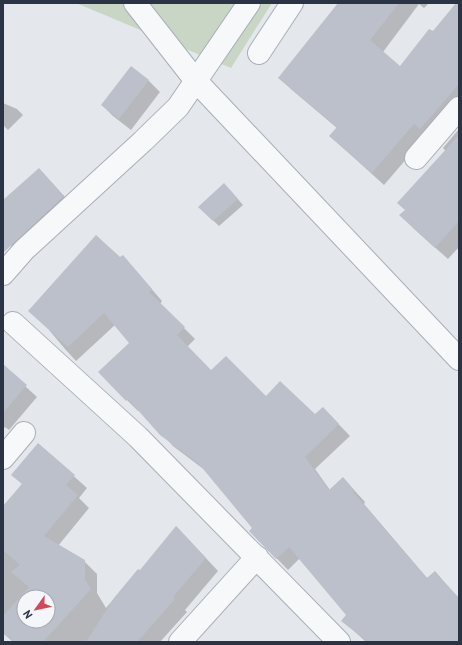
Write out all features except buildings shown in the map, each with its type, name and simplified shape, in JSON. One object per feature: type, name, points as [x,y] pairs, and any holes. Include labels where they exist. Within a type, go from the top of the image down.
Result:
[{"type":"street","points":[[134,3],[196,81],[459,359]]},
{"type":"street","points":[[3,274],[24,250],[137,147],[173,112],[196,81],[248,3]]},
{"type":"street","points":[[260,53],[292,3]]},
{"type":"street","points":[[416,158],[459,108]]},
{"type":"street","points":[[13,323],[138,437],[339,642]]},
{"type":"street","points":[[3,458],[24,433]]},
{"type":"street","points":[[180,642],[257,557]]},
{"type":"green space","points":[[76,3],[272,3],[231,68]]}]
